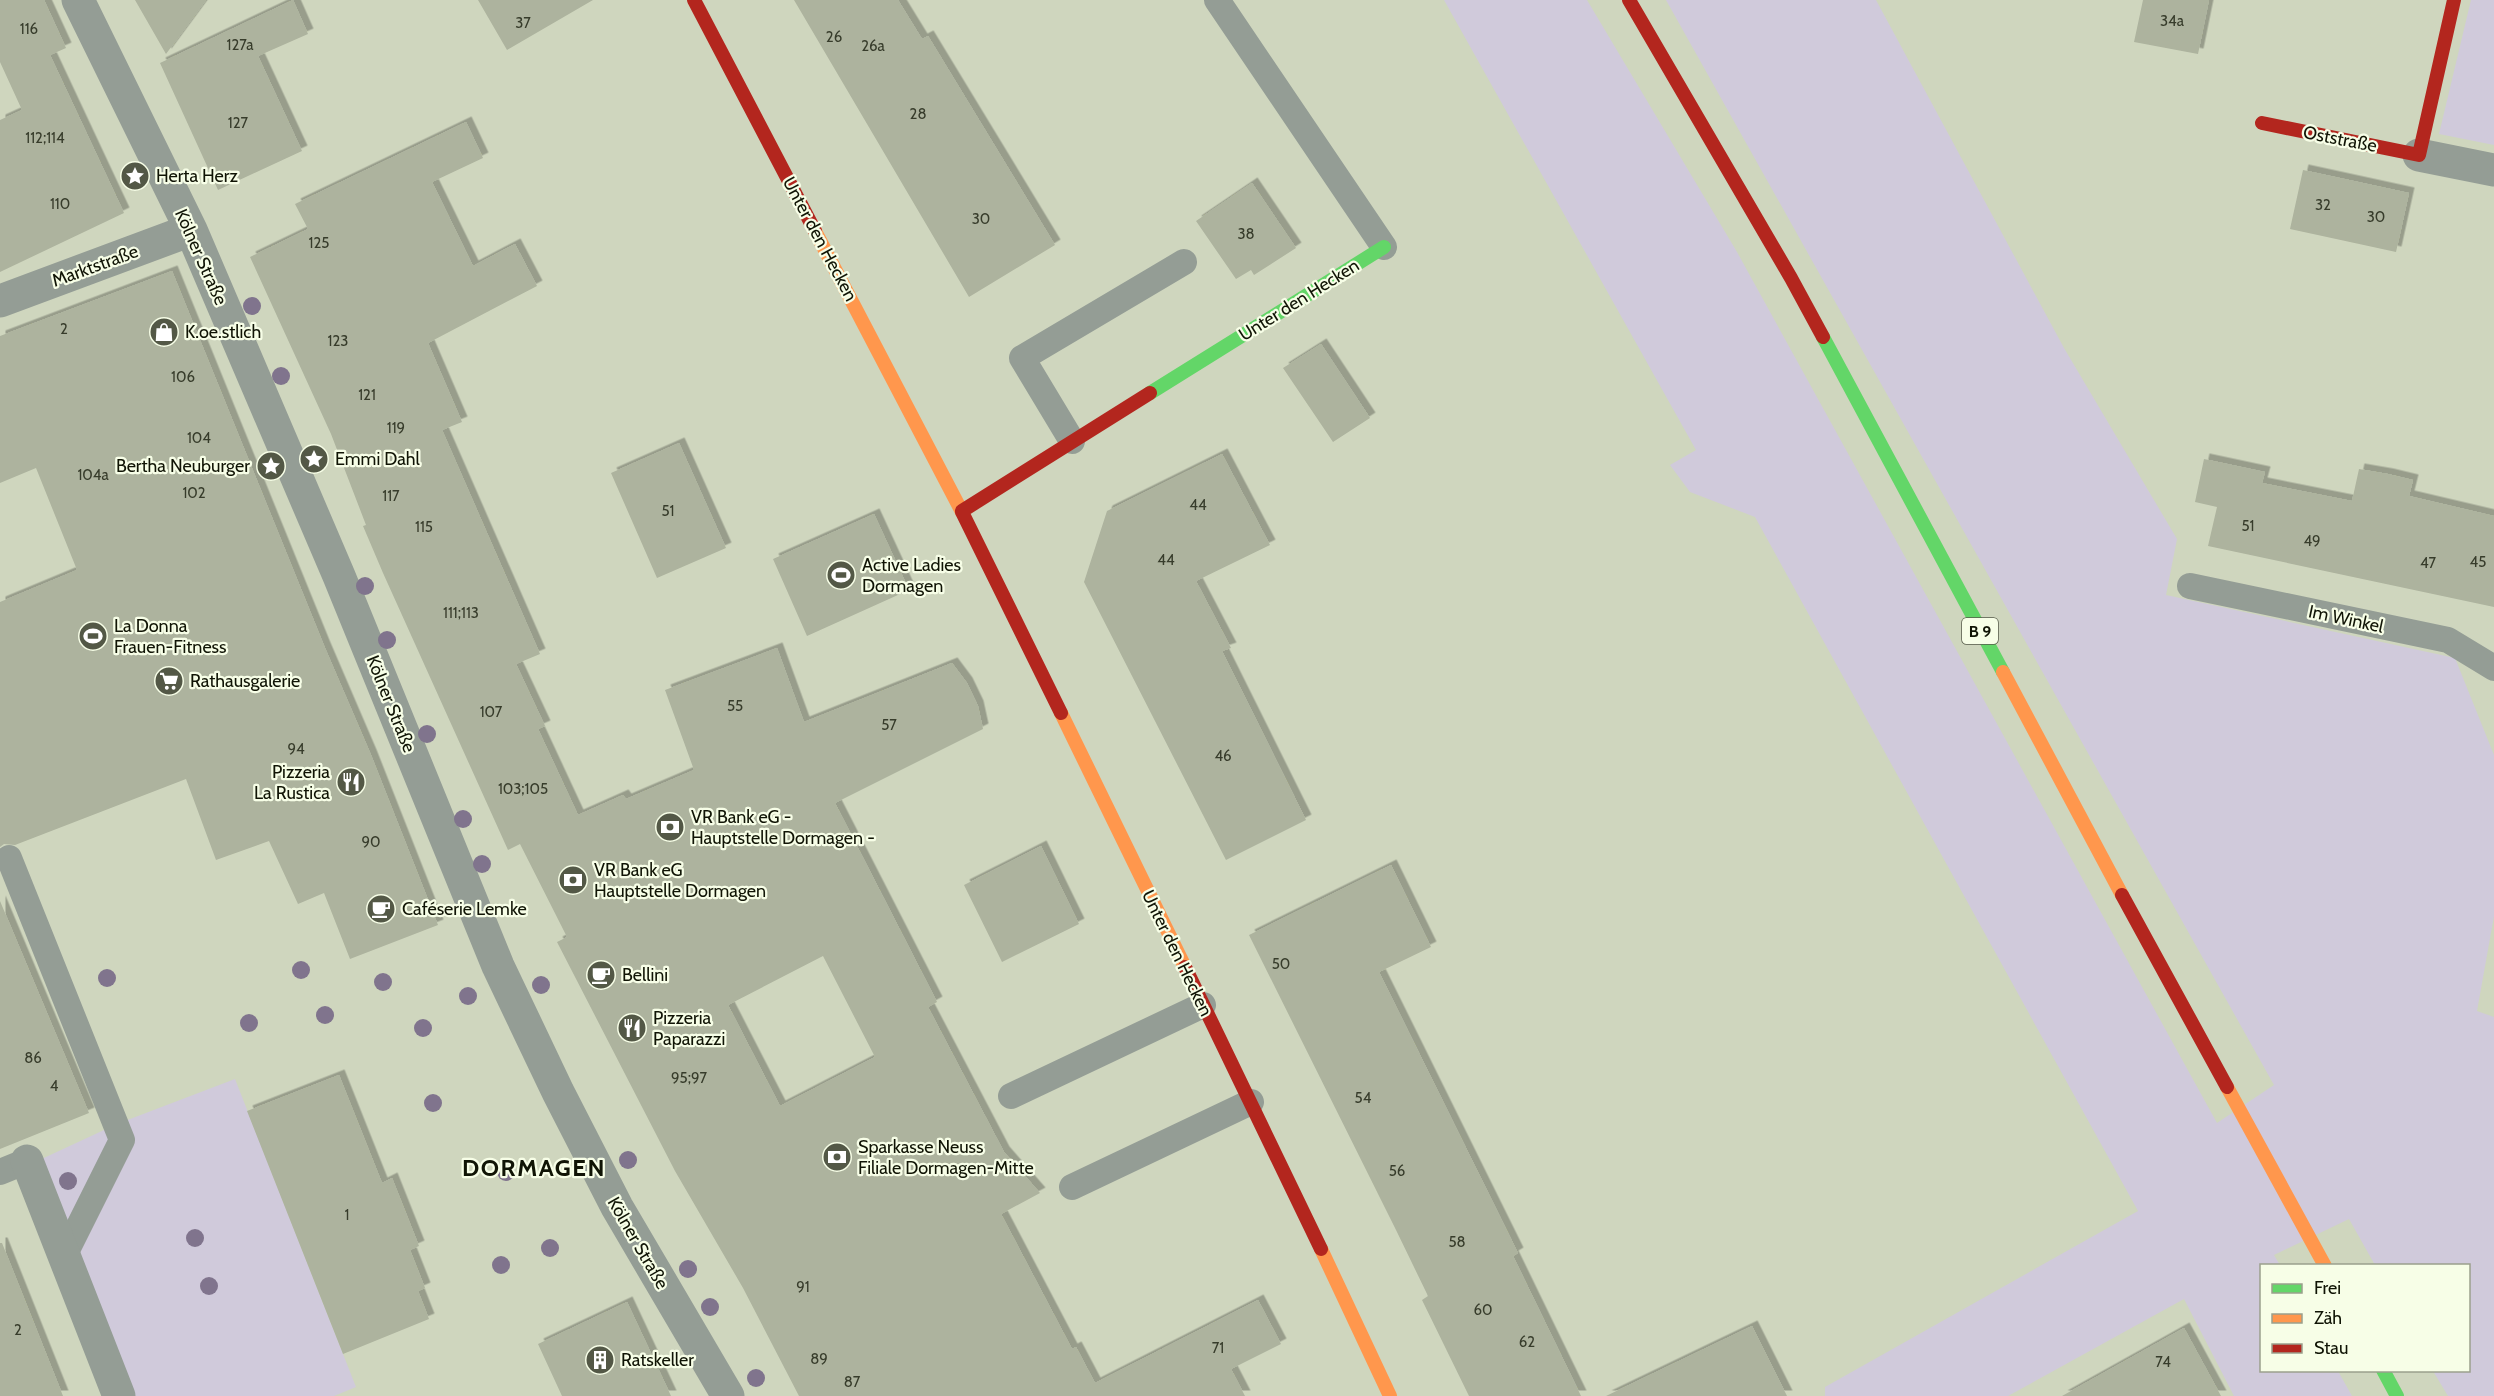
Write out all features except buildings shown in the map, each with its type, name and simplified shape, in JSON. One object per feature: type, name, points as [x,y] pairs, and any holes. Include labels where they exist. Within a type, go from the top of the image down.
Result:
[{"type":"street","name":"Kölner Straße","points":[[78,0],[191,230],[335,565],[498,966],[558,1092],[617,1207],[728,1396]]},
{"type":"street","name":"Unter den Hecken","points":[[694,0],[962,511],[1251,1102],[1390,1396]]},
{"type":"street","name":"B 9","points":[[1629,0],[1791,278],[2171,986],[2324,1264]]},
{"type":"street","points":[[2419,154],[2454,0]]},
{"type":"street","name":"Oststraße","points":[[2262,123],[2494,170]]},
{"type":"street","name":"Marktstraße","points":[[0,301],[191,230]]},
{"type":"street","name":"Unter den Hecken","points":[[962,511],[1384,247]]},
{"type":"street","points":[[13,1167],[64,1256],[118,1396]]},
{"type":"street","points":[[2383,1372],[2397,1396]]},
{"type":"lane","name":"Unter den Hecken","points":[[1217,0],[1384,247]]},
{"type":"lane","points":[[1072,441],[1022,358],[1184,262]]},
{"type":"lane","name":"Im Winkel","points":[[2190,586],[2448,640],[2494,669]]},
{"type":"lane","points":[[9,858],[122,1140],[64,1256]]},
{"type":"lane","points":[[1011,1096],[1203,1005]]},
{"type":"lane","points":[[1072,1187],[1251,1102]]},
{"type":"shaded area","points":[[1444,0],[1587,0],[1737,252],[2217,1123],[2274,1085],[1666,0],[1876,0],[2064,348],[2177,539],[2166,595],[2455,658],[2494,755],[2494,916],[2477,1011],[2494,1017],[2494,1396],[2448,1396],[2434,1372],[2470,1372],[2470,1264],[2374,1264],[2349,1219],[2274,1255],[2279,1264],[2260,1264],[2260,1372],[2339,1372],[2352,1396],[2234,1396],[2184,1299],[2008,1396],[1825,1396],[1825,1387],[2138,1211],[1755,517],[1690,492],[1670,465],[1696,450]]},
{"type":"shaded area","points":[[2471,0],[2494,0],[2494,145],[2439,134]]},
{"type":"shaded area","points":[[235,1079],[356,1387],[334,1396],[123,1396],[33,1163],[117,1124]]},
{"type":"traffic: fast","points":[[1150,393],[1384,247]]},
{"type":"traffic: fast","points":[[1823,337],[2003,672]]},
{"type":"traffic: fast","points":[[2384,1372],[2397,1396]]},
{"type":"traffic: slow","points":[[815,231],[962,512]]},
{"type":"traffic: slow","points":[[2003,672],[2122,895]]},
{"type":"traffic: slow","points":[[1061,713],[1185,967]]},
{"type":"traffic: slow","points":[[2227,1087],[2324,1264]]},
{"type":"traffic: slow","points":[[1321,1249],[1390,1396]]},
{"type":"traffic: jam","points":[[694,0],[815,231]]},
{"type":"traffic: jam","points":[[1629,0],[1823,337]]},
{"type":"traffic: jam","points":[[2262,123],[2419,155],[2454,0]]},
{"type":"traffic: jam","points":[[962,511],[1150,393]]},
{"type":"traffic: jam","points":[[962,512],[1061,713]]},
{"type":"traffic: jam","points":[[2122,895],[2227,1087]]},
{"type":"traffic: jam","points":[[1185,967],[1321,1249]]},
{"type":"place","name":"Herta Herz","points":[[135,176]]},
{"type":"place","name":"K.oe.stlich","points":[[164,332]]},
{"type":"place","name":"Emmi Dahl","points":[[314,459]]},
{"type":"place","name":"Bertha Neuburger","points":[[271,466]]},
{"type":"place","name":"Active Ladies Dormagen","points":[[841,575]]},
{"type":"place","name":"La Donna Frauen-Fitness","points":[[93,636]]},
{"type":"place","name":"Rathausgalerie","points":[[169,681]]},
{"type":"place","name":"Pizzeria La Rustica","points":[[351,782]]},
{"type":"place","name":"VR Bank eG - Hauptstelle Dormagen -","points":[[670,827]]},
{"type":"place","name":"VR Bank eG Hauptstelle Dormagen","points":[[573,880]]},
{"type":"place","name":"Caféserie Lemke","points":[[381,909]]},
{"type":"place","name":"Bellini","points":[[601,975]]},
{"type":"place","name":"Pizzeria Paparazzi","points":[[632,1028]]},
{"type":"place","name":"Sparkasse Neuss Filiale Dormagen-Mitte","points":[[837,1157]]},
{"type":"place","name":"Ratskeller","points":[[600,1360]]},
{"type":"district","name":"DORMAGEN","points":[[534,1167]]}]
